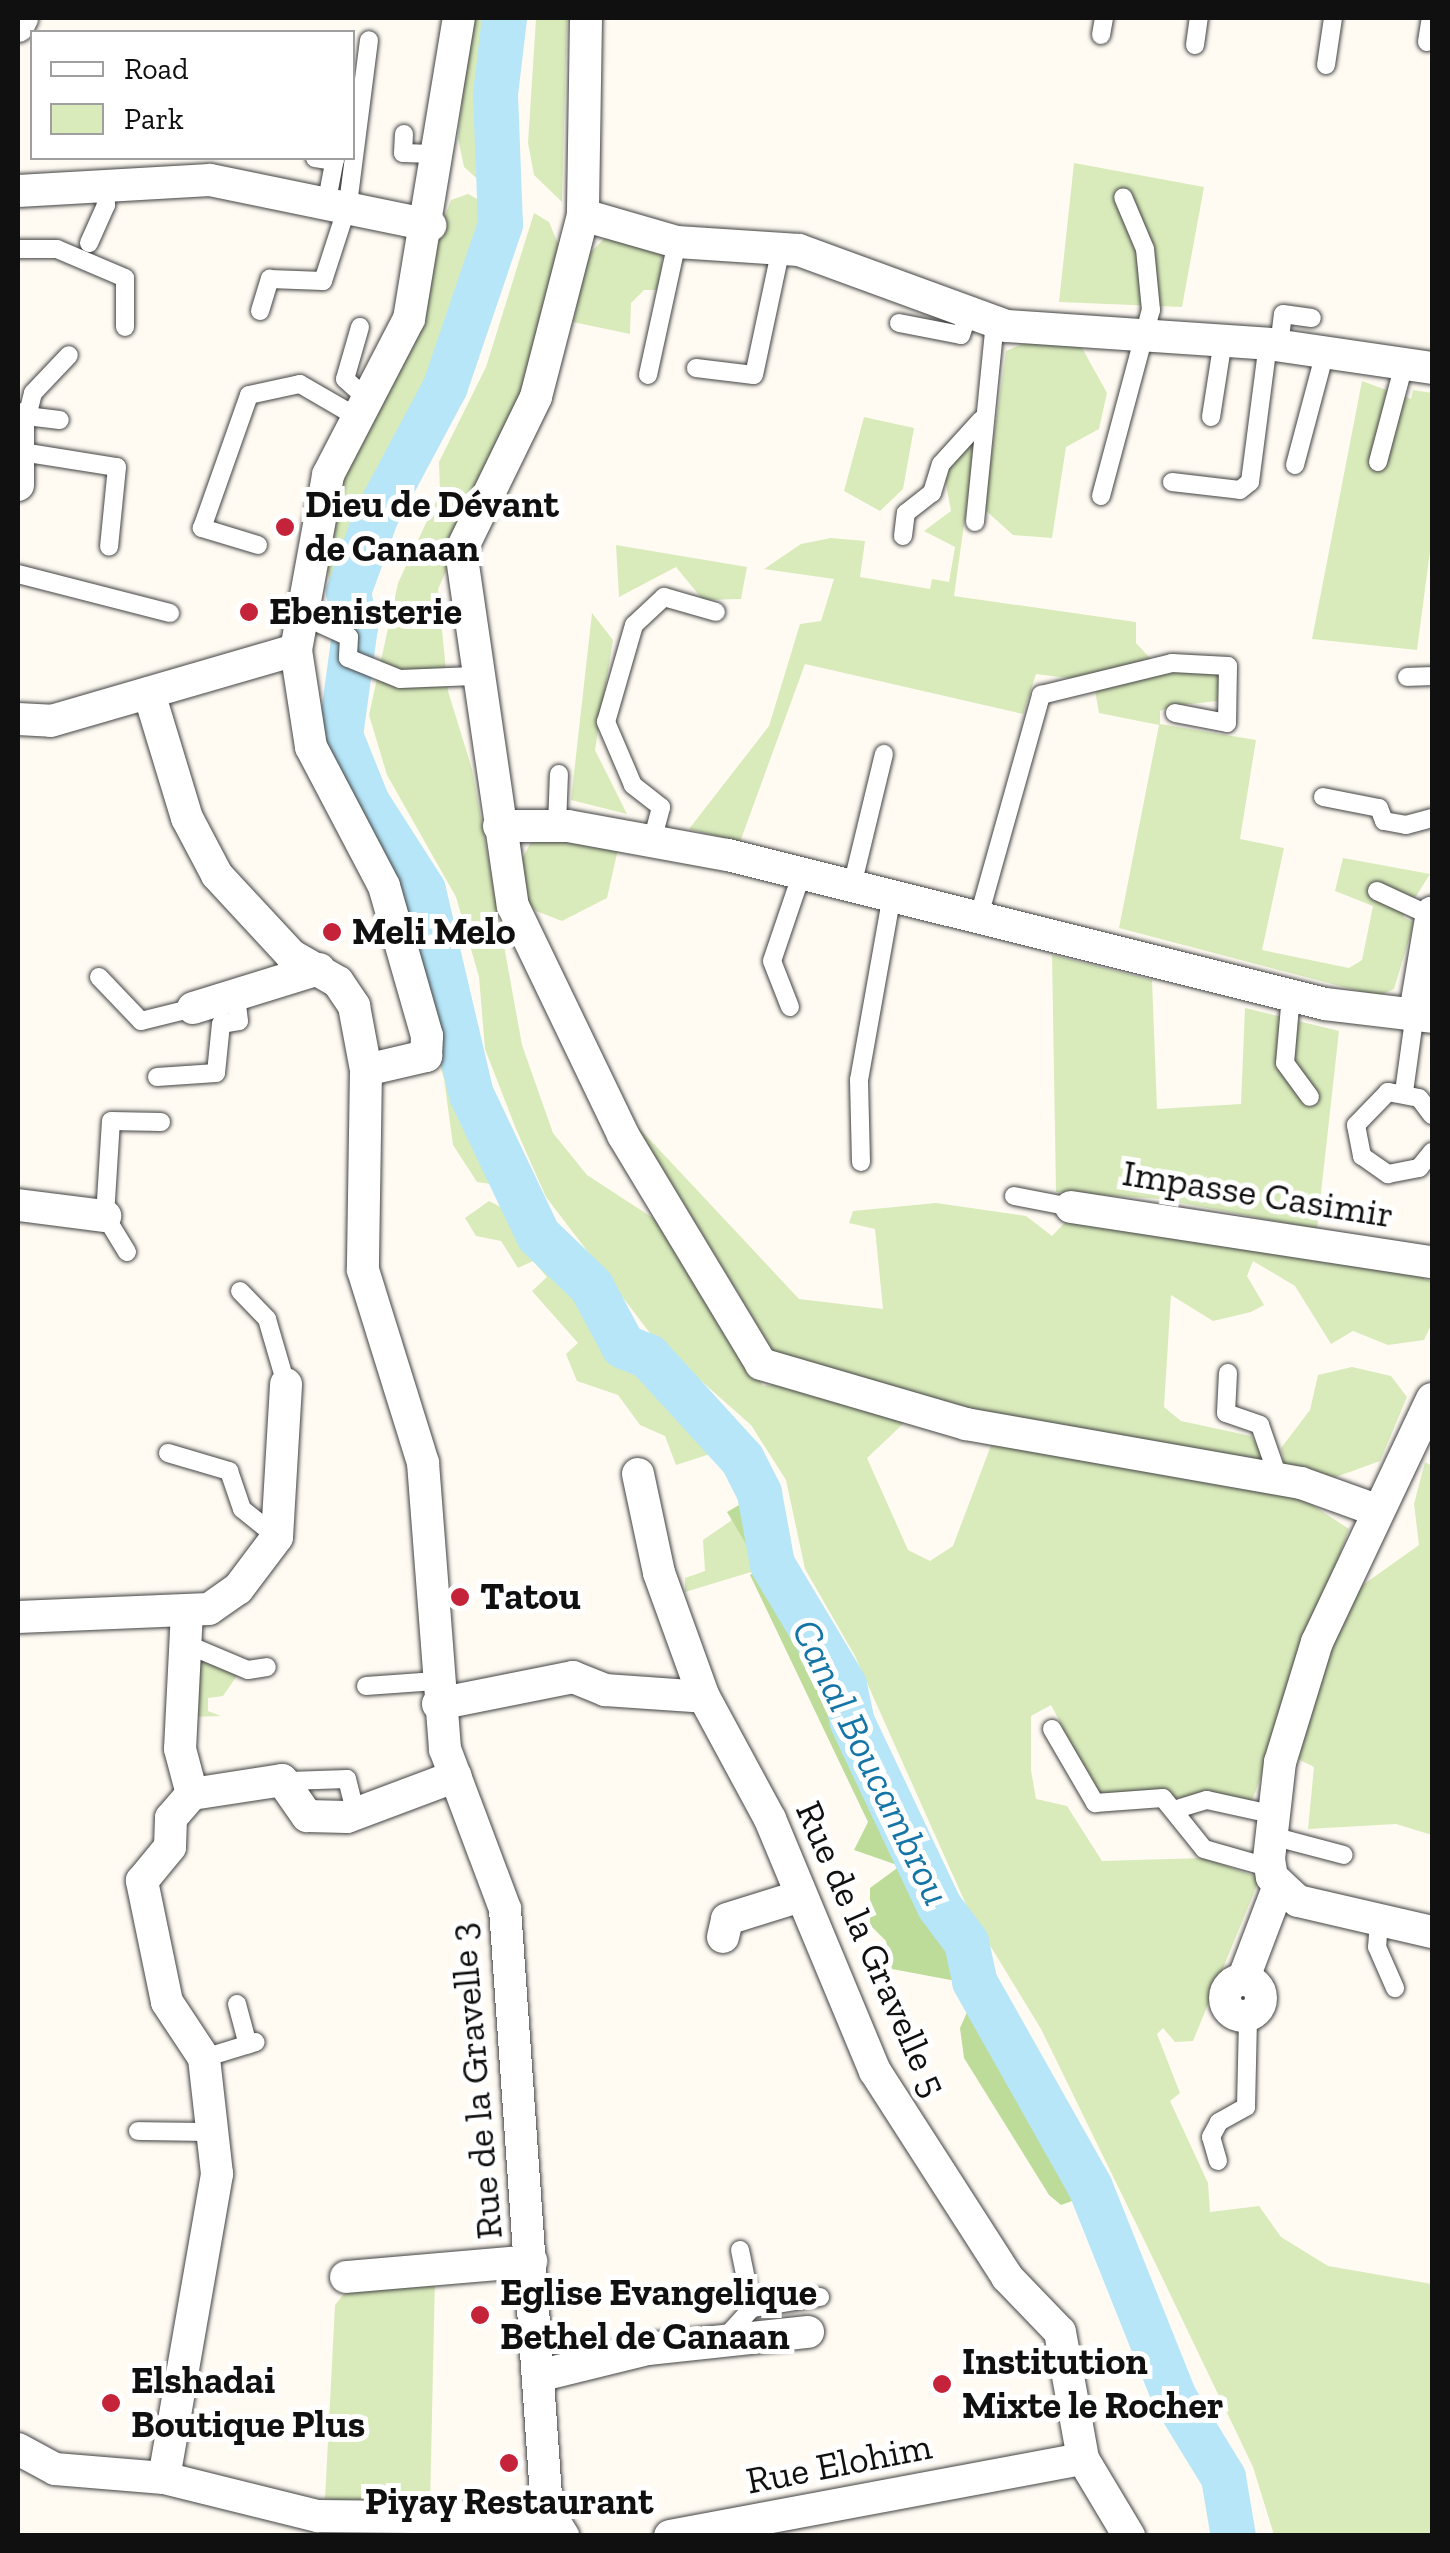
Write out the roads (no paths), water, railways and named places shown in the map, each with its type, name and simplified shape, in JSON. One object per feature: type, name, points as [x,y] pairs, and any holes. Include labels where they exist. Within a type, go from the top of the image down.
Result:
[{"type":"street","points":[[18,26],[22,18]]},
{"type":"street","points":[[366,1070],[426,1056],[427,1036],[384,886],[311,748],[296,650],[328,475],[410,319],[430,225],[458,18]]},
{"type":"street","points":[[586,18],[583,215],[536,397],[460,551],[474,676],[499,826],[526,944],[555,981],[624,1136],[761,1364],[966,1424],[1279,1480],[1376,1510]]},
{"type":"street","points":[[18,191],[210,180],[338,202],[430,225]]},
{"type":"street","points":[[583,215],[677,242],[781,248],[983,313],[1138,336],[1273,345],[1418,366]]},
{"type":"street","points":[[18,485],[21,416]]},
{"type":"street","points":[[18,718],[50,721],[296,650]]},
{"type":"street","name":"Rue de la Gravelle 3","points":[[149,693],[187,818],[217,875],[290,955],[319,969],[354,1006],[366,1070],[363,1270],[423,1464],[437,1692],[456,1776],[505,1908],[547,2510],[563,2536]]},
{"type":"street","points":[[499,826],[557,826],[652,841],[979,916],[1291,996],[1424,1015],[1432,914]]},
{"type":"street","points":[[192,1008],[236,998],[319,969]]},
{"type":"street","points":[[18,1205],[105,1216]]},
{"type":"street","name":"Impasse Casimir","points":[[1071,1207],[1432,1262]]},
{"type":"street","points":[[18,1617],[187,1628],[238,1589],[278,1537],[286,1384]]},
{"type":"street","points":[[1248,2016],[1262,1997],[1243,1980],[1274,1851],[1280,1762],[1317,1642],[1376,1510],[1432,1399]]},
{"type":"street","name":"Rue de la Gravelle 5","points":[[638,1474],[659,1573],[704,1697],[770,1820],[798,1897],[875,2071],[937,2176],[1006,2277],[1060,2332],[1083,2459],[1130,2536]]},
{"type":"street","points":[[187,1628],[180,1749],[192,1794]]},
{"type":"street","points":[[437,1692],[573,1676],[605,1690],[704,1697]]},
{"type":"street","points":[[164,2478],[217,2174],[204,2058],[162,1989],[142,1881],[170,1847],[171,1818],[192,1794],[289,1782],[307,1816],[356,1814],[456,1776]]},
{"type":"street","points":[[1274,1851],[1298,1901],[1432,1932]]},
{"type":"street","points":[[723,1937],[726,1919],[798,1897]]},
{"type":"street","points":[[346,2277],[531,2261]]},
{"type":"street","points":[[538,2376],[722,2341],[808,2332]]},
{"type":"street","points":[[18,2449],[55,2468],[164,2478],[277,2522],[509,2518],[545,2536]]},
{"type":"street","name":"Rue Elohim","points":[[670,2536],[1083,2459]]},
{"type":"lane","points":[[1195,45],[1199,18]]},
{"type":"lane","points":[[1326,65],[1333,18]]},
{"type":"lane","points":[[1427,42],[1431,18]]},
{"type":"lane","points":[[355,110],[368,40]]},
{"type":"lane","points":[[404,134],[403,153],[440,154]]},
{"type":"lane","points":[[335,160],[338,202]]},
{"type":"lane","points":[[260,311],[270,279],[323,282],[346,160]]},
{"type":"lane","points":[[89,244],[106,205],[104,184]]},
{"type":"lane","points":[[1101,496],[1138,336],[1151,310],[1146,250],[1123,198]]},
{"type":"lane","points":[[648,375],[677,242]]},
{"type":"lane","points":[[18,248],[57,249],[126,278],[126,326]]},
{"type":"lane","points":[[696,368],[754,375],[781,248]]},
{"type":"lane","points":[[899,323],[961,335],[983,313]]},
{"type":"lane","points":[[975,522],[983,313]]},
{"type":"lane","points":[[1172,482],[1240,490],[1250,482],[1273,345],[1283,314],[1312,318]]},
{"type":"lane","points":[[360,327],[345,379],[362,408]]},
{"type":"lane","points":[[1212,417],[1223,340]]},
{"type":"lane","points":[[1295,466],[1325,352]]},
{"type":"lane","points":[[60,420],[21,416],[33,393],[69,356]]},
{"type":"lane","points":[[1378,462],[1418,366]]},
{"type":"lane","points":[[258,545],[202,528],[249,395],[300,384],[362,408]]},
{"type":"lane","points":[[903,536],[906,513],[932,493],[941,464],[981,420]]},
{"type":"lane","points":[[22,452],[125,467],[109,547]]},
{"type":"lane","points":[[18,574],[170,614]]},
{"type":"lane","points":[[652,841],[660,807],[634,785],[606,722],[634,626],[664,597],[716,612]]},
{"type":"lane","points":[[301,615],[349,636],[348,658],[400,678],[474,676]]},
{"type":"lane","points":[[979,916],[1041,696],[1172,663],[1228,666],[1227,723],[1174,714]]},
{"type":"lane","points":[[1407,677],[1432,676]]},
{"type":"lane","points":[[852,886],[884,754]]},
{"type":"lane","points":[[557,826],[558,774]]},
{"type":"lane","points":[[1323,797],[1379,808],[1384,820],[1406,825],[1432,818]]},
{"type":"lane","points":[[790,1007],[772,960],[802,874]]},
{"type":"lane","points":[[1377,890],[1432,914]]},
{"type":"lane","points":[[861,1162],[859,1080],[892,895]]},
{"type":"lane","points":[[99,977],[141,1021],[192,1008]]},
{"type":"lane","points":[[1291,996],[1285,1063],[1310,1097]]},
{"type":"lane","points":[[156,1077],[216,1073],[221,1024],[239,1021],[236,998]]},
{"type":"lane","points":[[1404,1092],[1424,1015]]},
{"type":"lane","points":[[1404,1092],[1432,1114]]},
{"type":"lane","points":[[1404,1092],[1362,1110],[1362,1156],[1405,1174],[1432,1152]]},
{"type":"lane","points":[[127,1252],[105,1216],[112,1121],[161,1122]]},
{"type":"lane","points":[[1014,1196],[1071,1207]]},
{"type":"lane","points":[[240,1292],[267,1319],[286,1384]]},
{"type":"lane","points":[[1228,1374],[1226,1413],[1260,1425],[1279,1480]]},
{"type":"lane","points":[[168,1453],[229,1471],[242,1508],[278,1537]]},
{"type":"lane","points":[[187,1628],[248,1670],[267,1667]]},
{"type":"lane","points":[[366,1686],[437,1692]]},
{"type":"lane","points":[[1052,1729],[1095,1803],[1163,1798],[1178,1808],[1204,1849],[1344,1855]]},
{"type":"lane","points":[[1178,1808],[1207,1800],[1274,1851]]},
{"type":"lane","points":[[1380,1920],[1378,1947],[1394,1988]]},
{"type":"lane","points":[[204,2058],[252,2043],[237,2004]]},
{"type":"lane","points":[[1218,2161],[1211,2136],[1219,2122],[1246,2107],[1248,2016]]},
{"type":"lane","points":[[138,2131],[212,2132]]},
{"type":"lane","points":[[740,2250],[752,2308]]},
{"type":"lane","points":[[722,2341],[752,2308],[820,2297]]},
{"type":"waterway","name":"Canal Boucambrou","points":[[504,18],[495,94],[500,224],[445,386],[376,515],[348,592],[355,626],[340,735],[367,802],[423,890],[471,1094],[538,1235],[591,1286],[623,1346],[648,1356],[742,1459],[759,1493],[772,1564],[844,1685],[852,1722],[939,1906],[966,1942],[974,1981],[1090,2187],[1174,2397],[1223,2477],[1233,2536]]},
{"type":"place","name":"Dieu de Dévant de Canaan","points":[[285,527]]},
{"type":"place","name":"Ebenisterie","points":[[249,612]]},
{"type":"place","name":"Meli Melo","points":[[332,932]]},
{"type":"place","name":"Tatou","points":[[460,1597]]},
{"type":"place","name":"Eglise Evangelique Bethel de Canaan","points":[[480,2315]]},
{"type":"place","name":"Institution Mixte le Rocher","points":[[942,2384]]},
{"type":"place","name":"Elshadai Boutique Plus","points":[[111,2403]]},
{"type":"place","name":"Piyay Restaurant","points":[[509,2463]]}]
